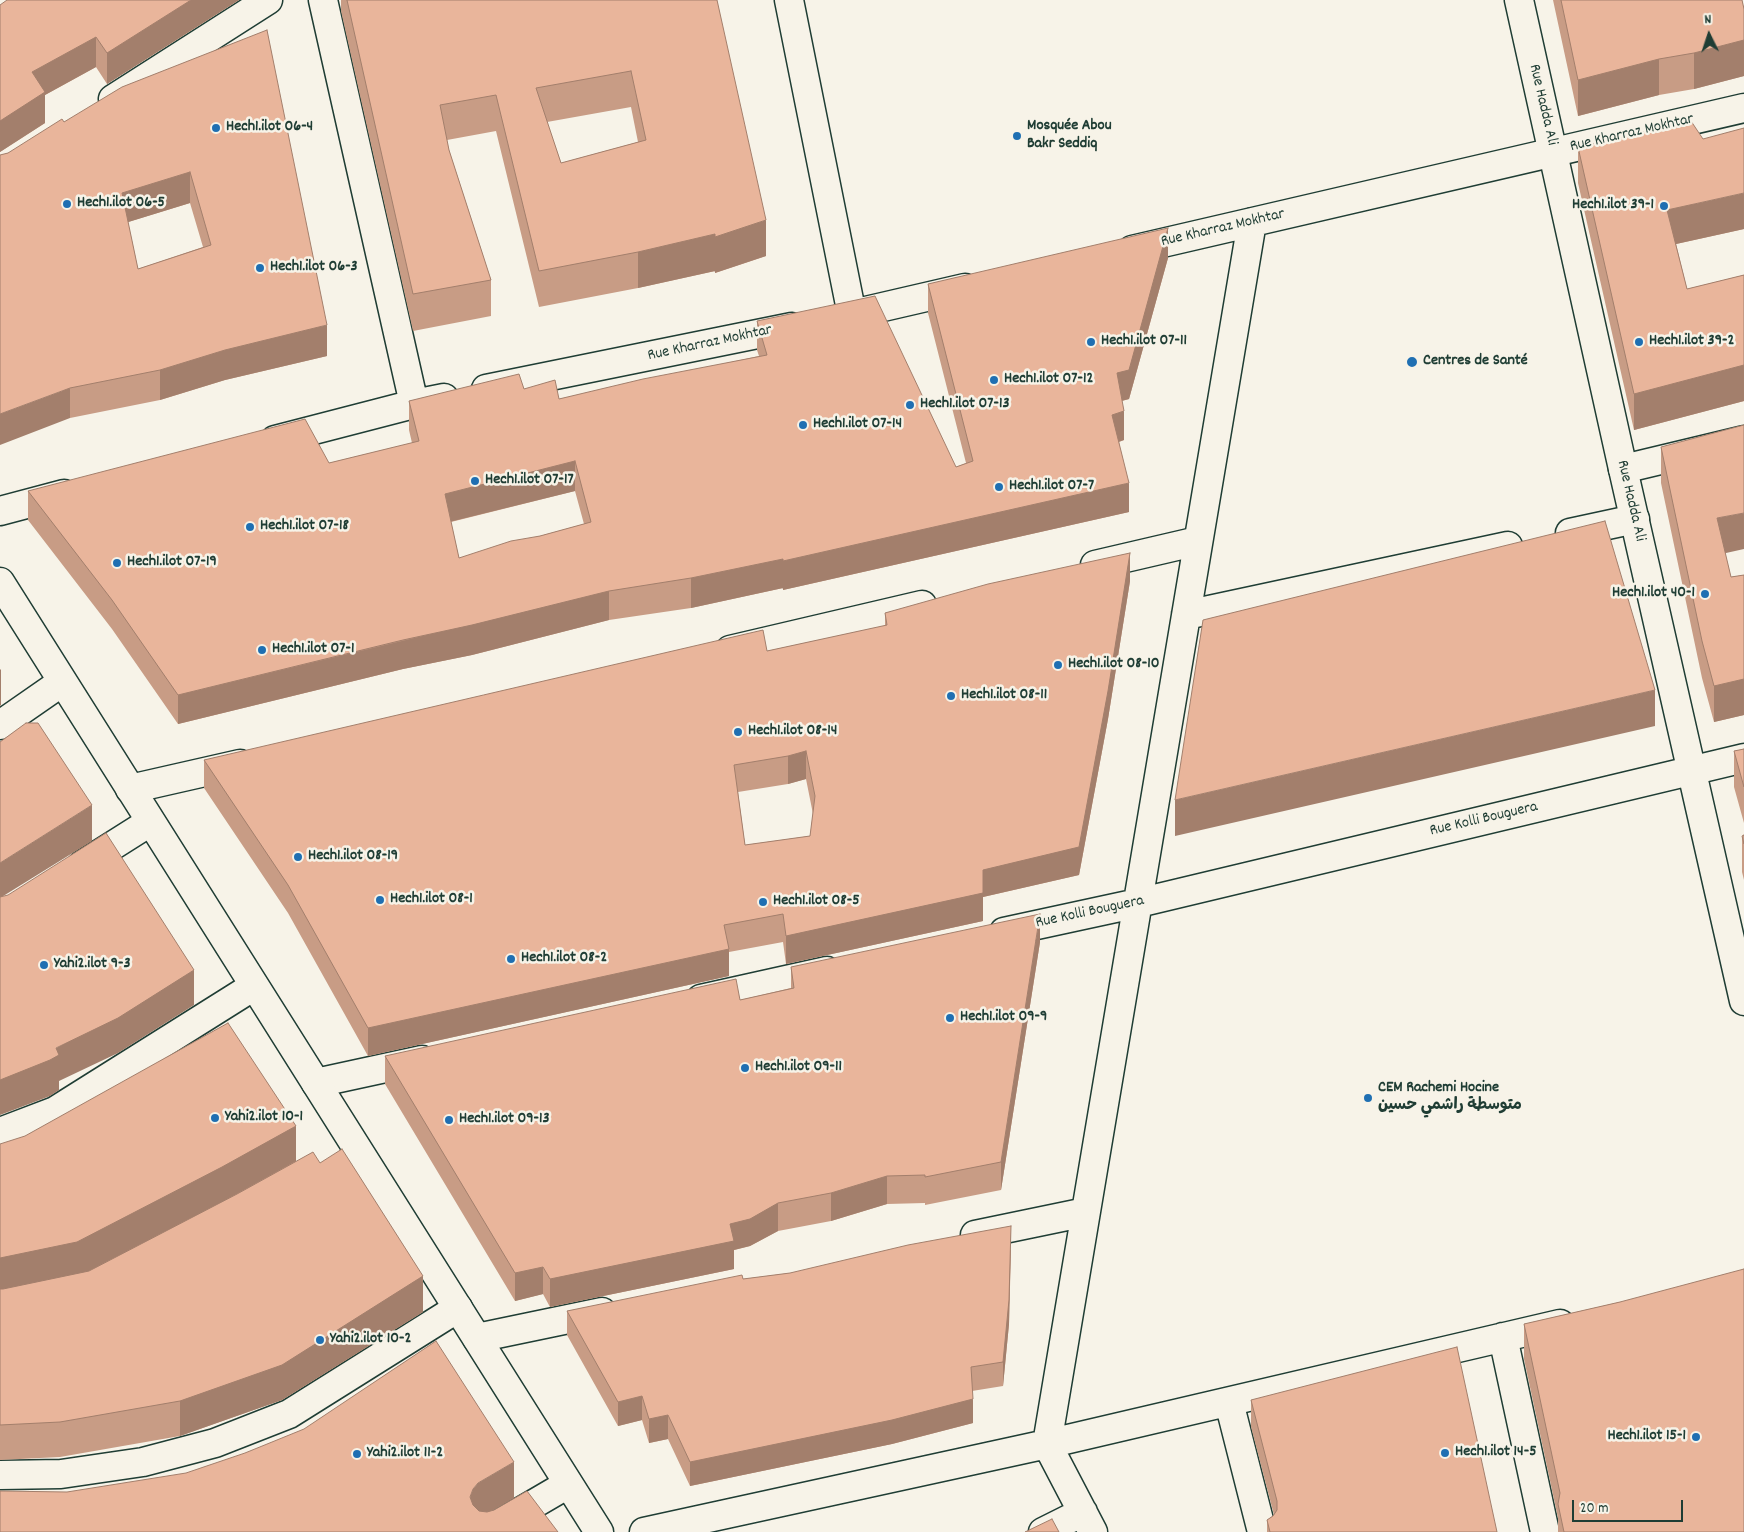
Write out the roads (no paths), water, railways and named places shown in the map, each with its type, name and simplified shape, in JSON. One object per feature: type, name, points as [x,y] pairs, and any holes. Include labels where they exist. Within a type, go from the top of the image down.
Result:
[{"type":"street","points":[[92,112],[268,0]]},
{"type":"street","points":[[323,0],[414,404]]},
{"type":"street","points":[[790,0],[852,315]]},
{"type":"street","name":"Rue Hadda Ali","points":[[1519,0],[1634,519],[1744,1001]]},
{"type":"street","name":"Rue Kharraz Mokhtar","points":[[1109,255],[1744,108]]},
{"type":"street","points":[[1043,1532],[1088,1522],[1047,1444],[1252,222]]},
{"type":"street","name":"Rue Kharraz Mokhtar","points":[[250,446],[414,404],[852,315],[985,284]]},
{"type":"street","points":[[1623,469],[1744,440]]},
{"type":"street","points":[[0,511],[87,488]]},
{"type":"street","points":[[1186,614],[1634,519]]},
{"type":"street","points":[[1072,570],[1198,541]]},
{"type":"street","points":[[0,582],[599,1532]]},
{"type":"street","points":[[703,656],[946,599]]},
{"type":"street","points":[[0,725],[62,682]]},
{"type":"street","points":[[130,789],[266,758]]},
{"type":"street","name":"Rue Kolli Bouguera","points":[[983,937],[1138,903],[1744,758]]},
{"type":"street","points":[[58,880],[150,822]]},
{"type":"street","points":[[674,1004],[848,966]]},
{"type":"street","points":[[0,1132],[55,1111],[254,986]]},
{"type":"street","points":[[316,1083],[442,1055]]},
{"type":"street","points":[[330,1160],[355,1146]]},
{"type":"street","points":[[951,1240],[1086,1212]]},
{"type":"street","points":[[0,1476],[61,1474],[143,1462],[214,1443],[289,1414],[458,1308]]},
{"type":"street","points":[[477,1338],[622,1308]]},
{"type":"street","points":[[644,1532],[1047,1444],[1580,1319]]},
{"type":"street","points":[[1503,1337],[1544,1532]]},
{"type":"street","points":[[1229,1402],[1262,1532]]},
{"type":"street","points":[[486,1532],[568,1484]]},
{"type":"place","name":"Hech1.ilot 06-4","points":[[216,128]]},
{"type":"place","name":"Mosquée Abou Bakr Seddiq","points":[[1017,136]]},
{"type":"place","name":"Hech1.ilot 06-5","points":[[67,204]]},
{"type":"place","name":"Hech1.ilot 39-1","points":[[1664,206]]},
{"type":"place","name":"Hech1.ilot 06-3","points":[[260,268]]},
{"type":"place","name":"Hech1.ilot 07-11","points":[[1091,342]]},
{"type":"place","name":"Hech1.ilot 39-2","points":[[1639,342]]},
{"type":"place","name":"Centres de Santé","points":[[1412,362]]},
{"type":"place","name":"Hech1.ilot 07-12","points":[[994,380]]},
{"type":"place","name":"Hech1.ilot 07-13","points":[[910,405]]},
{"type":"place","name":"Hech1.ilot 07-14","points":[[803,425]]},
{"type":"place","name":"Hech1.ilot 07-17","points":[[475,481]]},
{"type":"place","name":"Hech1.ilot 07-7","points":[[999,487]]},
{"type":"place","name":"Hech1.ilot 07-18","points":[[250,527]]},
{"type":"place","name":"Hech1.ilot 07-19","points":[[117,563]]},
{"type":"place","name":"Hech1.ilot 40-1","points":[[1705,594]]},
{"type":"place","name":"Hech1.ilot 07-1","points":[[262,650]]},
{"type":"place","name":"Hech1.ilot 08-10","points":[[1058,665]]},
{"type":"place","name":"Hech1.ilot 08-11","points":[[951,696]]},
{"type":"place","name":"Hech1.ilot 08-14","points":[[738,732]]},
{"type":"place","name":"Hech1.ilot 08-19","points":[[298,857]]},
{"type":"place","name":"Hech1.ilot 08-1","points":[[380,900]]},
{"type":"place","name":"Hech1.ilot 08-5","points":[[763,902]]},
{"type":"place","name":"Hech1.ilot 08-2","points":[[511,959]]},
{"type":"place","name":"Yahi2.ilot 9-3","points":[[44,965]]},
{"type":"place","name":"Hech1.ilot 09-9","points":[[950,1018]]},
{"type":"place","name":"Hech1.ilot 09-11","points":[[745,1068]]},
{"type":"place","name":"CEM Rachemi Hocine متوسطة راشمي حسين","points":[[1368,1098]]},
{"type":"place","name":"Yahi2.ilot 10-1","points":[[215,1118]]},
{"type":"place","name":"Hech1.ilot 09-13","points":[[449,1120]]},
{"type":"place","name":"Yahi2.ilot 10-2","points":[[320,1340]]},
{"type":"place","name":"Hech1.ilot 15-1","points":[[1696,1437]]},
{"type":"place","name":"Hech1.ilot 14-5","points":[[1445,1453]]},
{"type":"place","name":"Yahi2.ilot 11-2","points":[[357,1454]]}]
